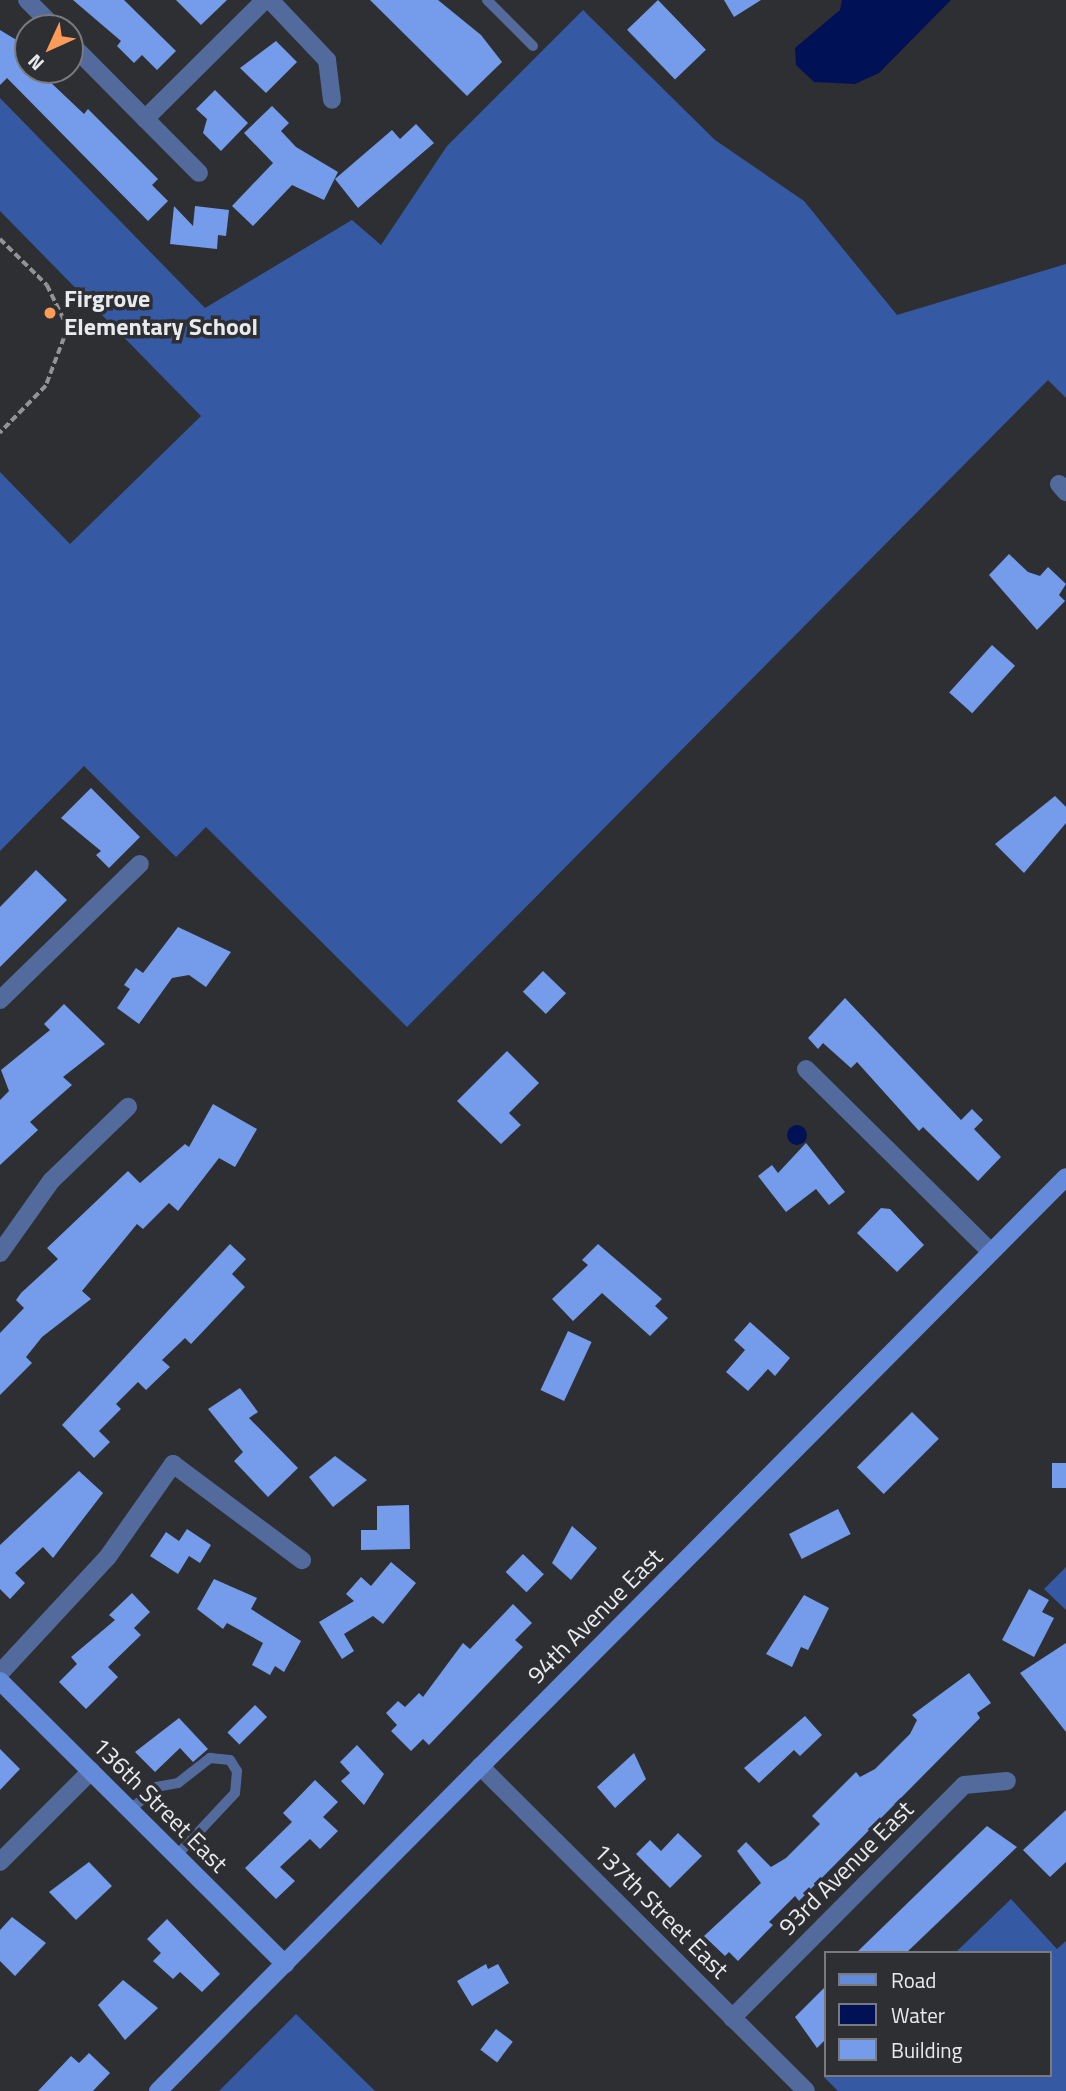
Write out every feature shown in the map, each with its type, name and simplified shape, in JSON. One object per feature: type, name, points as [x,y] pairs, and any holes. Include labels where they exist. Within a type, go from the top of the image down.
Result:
[{"type":"main road","name":"94th Avenue East","points":[[158,2091],[1066,1177]]},
{"type":"main road","name":"136th Street East","points":[[0,1681],[285,1964]]},
{"type":"street","points":[[27,0],[41,14]]},
{"type":"street","points":[[145,119],[267,0],[327,60],[332,100]]},
{"type":"street","points":[[84,57],[199,173]]},
{"type":"street","points":[[0,1000],[140,864]]},
{"type":"street","points":[[806,1069],[991,1252]]},
{"type":"street","points":[[0,1253],[51,1181],[128,1107]]},
{"type":"street","points":[[0,1673],[107,1558],[173,1464],[302,1560]]},
{"type":"street","name":"137th Street East","points":[[480,1766],[806,2091]]},
{"type":"street","points":[[0,1862],[91,1771]]},
{"type":"street","name":"93rd Avenue East","points":[[732,2018],[964,1785],[1007,1781]]},
{"type":"lane","points":[[487,0],[533,46]]},
{"type":"lane","points":[[130,1810],[156,1787],[178,1783],[210,1758],[230,1760],[237,1772],[235,1793],[176,1856]]},
{"type":"path","points":[[0,239],[47,285],[68,328],[46,386],[0,433]]},
{"type":"shaded area","points":[[583,10],[715,140],[804,201],[897,315],[1066,264],[1066,398],[1048,380],[407,1027],[206,827],[176,857],[84,766],[0,851],[0,472],[70,544],[201,416],[0,211],[0,98],[205,308],[352,220],[381,245],[447,146]]},
{"type":"shaded area","points":[[1066,1567],[1066,1610],[1044,1589]]},
{"type":"shaded area","points":[[1011,1899],[1057,1949],[1066,1941],[1066,2091],[838,2091],[824,2077],[1052,2077],[1052,1951],[957,1951]]},
{"type":"shaded area","points":[[296,2014],[375,2091],[219,2091]]},
{"type":"water","points":[[842,0],[951,0],[879,73],[855,84],[814,82],[796,65],[795,48],[840,10]]},
{"type":"water","points":[[793,1125],[801,1125],[807,1135],[801,1145],[793,1145],[787,1139],[787,1131]]},
{"type":"building","points":[[73,0],[124,0],[176,51],[157,70],[142,55],[134,63],[117,46],[121,41]]},
{"type":"building","points":[[176,0],[227,0],[201,25]]},
{"type":"building","points":[[370,0],[438,0],[481,35],[502,62],[467,96]]},
{"type":"building","points":[[658,0],[706,50],[675,80],[627,30]]},
{"type":"building","points":[[724,0],[761,0],[734,17]]},
{"type":"building","points":[[0,30],[14,38],[14,84],[52,84],[84,114],[88,109],[158,179],[152,185],[168,201],[148,221],[7,78],[0,85]]},
{"type":"building","points":[[276,41],[297,62],[266,93],[240,68]]},
{"type":"building","points":[[215,90],[248,123],[221,151],[203,133],[207,119],[196,109]]},
{"type":"building","points":[[272,106],[289,123],[281,131],[296,147],[338,172],[324,200],[292,185],[253,226],[232,206],[273,163],[244,133]]},
{"type":"building","points":[[416,124],[434,143],[358,208],[335,179],[392,130],[400,139]]},
{"type":"building","points":[[174,206],[193,226],[195,206],[229,210],[226,236],[218,235],[217,249],[170,244]]},
{"type":"building","points":[[1009,554],[1028,572],[1040,576],[1048,567],[1066,584],[1059,595],[1065,601],[1037,630],[989,575]]},
{"type":"building","points":[[992,645],[1015,666],[972,713],[949,693]]},
{"type":"building","points":[[91,788],[140,837],[109,868],[96,855],[101,851],[61,818]]},
{"type":"building","points":[[1055,796],[1066,807],[1066,823],[1024,873],[995,844]]},
{"type":"building","points":[[36,870],[67,900],[0,967],[0,907]]},
{"type":"building","points":[[178,927],[231,952],[206,987],[189,975],[172,978],[139,1024],[117,1008],[130,989],[124,985],[136,968],[143,973]]},
{"type":"building","points":[[543,971],[566,993],[546,1014],[523,992]]},
{"type":"building","points":[[845,998],[961,1120],[972,1109],[983,1120],[974,1129],[1001,1157],[978,1181],[923,1127],[919,1131],[857,1062],[851,1068],[823,1043],[818,1049],[808,1038]]},
{"type":"building","points":[[64,1004],[105,1044],[63,1077],[72,1085],[30,1122],[38,1130],[0,1165],[0,1100],[9,1091],[1,1070],[50,1030],[44,1024]]},
{"type":"building","points":[[507,1051],[539,1083],[509,1113],[521,1125],[501,1144],[457,1101]]},
{"type":"building","points":[[213,1104],[257,1129],[235,1167],[219,1158],[178,1211],[169,1203],[143,1229],[137,1224],[82,1291],[91,1299],[42,1337],[26,1357],[32,1363],[0,1395],[0,1333],[24,1308],[16,1300],[21,1293],[58,1259],[47,1248],[128,1171],[140,1183],[185,1144],[189,1147]]},
{"type":"building","points":[[806,1143],[845,1192],[829,1205],[816,1189],[786,1212],[758,1176],[772,1165],[778,1173]]},
{"type":"building","points":[[881,1208],[890,1209],[924,1245],[897,1272],[857,1233]]},
{"type":"building","points":[[230,1244],[246,1259],[232,1274],[245,1287],[191,1344],[185,1338],[162,1360],[170,1367],[146,1390],[138,1382],[116,1404],[121,1409],[99,1431],[110,1442],[94,1458],[62,1425]]},
{"type":"building","points":[[598,1244],[662,1299],[655,1306],[668,1318],[650,1336],[602,1293],[573,1321],[552,1299],[588,1265],[582,1260]]},
{"type":"building","points":[[750,1322],[790,1358],[775,1376],[768,1369],[748,1391],[726,1372],[745,1350],[734,1340]]},
{"type":"building","points":[[568,1331],[592,1342],[564,1401],[541,1390]]},
{"type":"building","points":[[240,1388],[258,1412],[249,1418],[298,1468],[268,1497],[234,1461],[243,1452],[208,1409]]},
{"type":"building","points":[[912,1412],[939,1439],[884,1494],[857,1467]]},
{"type":"building","points":[[335,1456],[367,1480],[333,1507],[309,1477]]},
{"type":"building","points":[[1052,1463],[1066,1463],[1066,1488],[1052,1488]]},
{"type":"building","points":[[79,1471],[103,1493],[53,1558],[43,1547],[15,1573],[25,1583],[10,1599],[0,1589],[0,1545]]},
{"type":"building","points":[[409,1505],[410,1549],[361,1550],[361,1530],[377,1530],[377,1506]]},
{"type":"building","points":[[838,1509],[851,1534],[802,1559],[789,1534]]},
{"type":"building","points":[[572,1526],[597,1548],[571,1580],[552,1563]]},
{"type":"building","points":[[187,1529],[211,1545],[200,1563],[189,1556],[178,1574],[150,1556],[166,1532],[179,1541]]},
{"type":"building","points":[[523,1554],[544,1574],[526,1592],[506,1572]]},
{"type":"building","points":[[391,1562],[416,1583],[383,1624],[373,1616],[344,1634],[354,1651],[342,1659],[319,1622],[354,1601],[346,1594],[361,1577],[371,1586]]},
{"type":"building","points":[[214,1579],[257,1598],[251,1609],[301,1641],[284,1672],[275,1666],[270,1675],[252,1665],[263,1643],[227,1623],[223,1629],[197,1609]]},
{"type":"building","points":[[1029,1589],[1049,1600],[1042,1612],[1054,1618],[1034,1657],[1002,1640]]},
{"type":"building","points":[[132,1593],[150,1612],[134,1628],[141,1635],[108,1667],[118,1677],[86,1709],[59,1682],[77,1664],[71,1657],[115,1620],[109,1615]]},
{"type":"building","points":[[804,1595],[829,1608],[808,1650],[801,1647],[792,1667],[766,1654]]},
{"type":"building","points":[[513,1604],[532,1623],[515,1640],[523,1647],[429,1745],[423,1739],[411,1751],[391,1731],[397,1725],[386,1713],[398,1701],[405,1707],[419,1693],[423,1697],[463,1643],[470,1649]]},
{"type":"building","points":[[1066,1643],[1066,1732],[1020,1673]]},
{"type":"building","points":[[969,1673],[991,1703],[977,1713],[980,1718],[799,1901],[795,1896],[769,1922],[773,1925],[738,1961],[729,1952],[725,1956],[704,1936],[761,1883],[737,1851],[746,1842],[771,1867],[786,1858],[820,1824],[812,1816],[856,1772],[860,1777],[875,1769],[910,1734],[917,1720],[912,1715]]},
{"type":"building","points":[[255,1705],[267,1717],[239,1745],[227,1733]]},
{"type":"building","points":[[805,1716],[822,1735],[800,1756],[794,1750],[759,1783],[744,1768]]},
{"type":"building","points":[[179,1718],[208,1749],[193,1762],[180,1748],[155,1772],[135,1752]]},
{"type":"building","points":[[357,1745],[384,1774],[364,1805],[341,1781],[350,1773],[340,1762]]},
{"type":"building","points":[[0,1749],[20,1769],[0,1790]]},
{"type":"building","points":[[634,1753],[646,1779],[615,1808],[597,1787]]},
{"type":"building","points":[[315,1780],[338,1802],[323,1817],[338,1831],[320,1849],[310,1839],[280,1867],[295,1881],[276,1899],[245,1868],[292,1822],[283,1813]]},
{"type":"building","points":[[1066,1810],[1066,1862],[1050,1877],[1023,1850]]},
{"type":"building","points":[[987,1826],[1017,1847],[908,1951],[858,1951]]},
{"type":"building","points":[[678,1833],[702,1856],[670,1888],[636,1854],[650,1840],[661,1851]]},
{"type":"building","points":[[89,1862],[112,1886],[76,1920],[49,1892]]},
{"type":"building","points":[[12,1917],[46,1943],[15,1976],[0,1961],[0,1930]]},
{"type":"building","points":[[167,1919],[220,1974],[202,1992],[180,1972],[173,1979],[153,1961],[161,1953],[147,1939]]},
{"type":"building","points":[[486,1964],[488,1969],[498,1964],[509,1983],[472,2006],[457,1981]]},
{"type":"building","points":[[123,1980],[158,2008],[125,2040],[98,2005]]},
{"type":"building","points":[[824,1988],[824,2041],[817,2048],[795,2017]]},
{"type":"building","points":[[496,2029],[513,2042],[497,2062],[480,2050]]},
{"type":"building","points":[[89,2053],[110,2073],[93,2091],[38,2091],[71,2056],[79,2063]]},
{"type":"place","name":"Firgrove Elementary School","points":[[50,313]]}]
